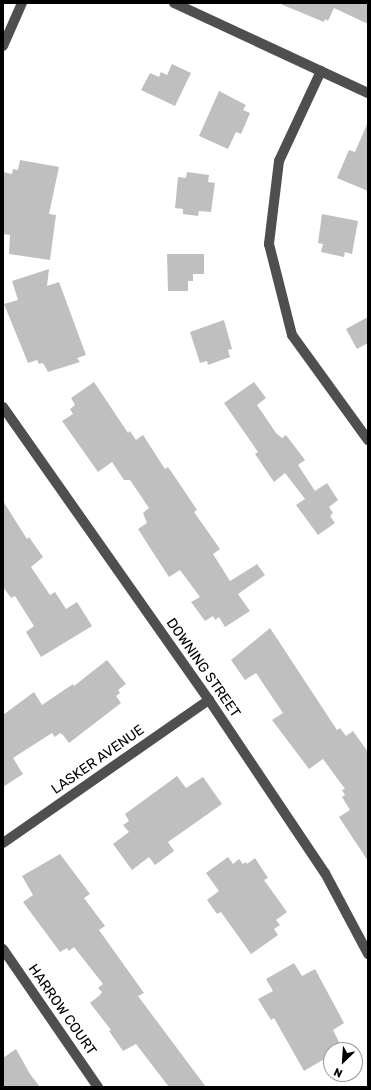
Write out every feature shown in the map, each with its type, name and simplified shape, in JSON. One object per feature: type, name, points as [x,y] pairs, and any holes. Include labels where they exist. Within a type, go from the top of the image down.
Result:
[{"type":"street","points":[[3,46],[22,3]]},
{"type":"street","points":[[174,3],[368,94]]},
{"type":"street","points":[[321,71],[279,161],[269,244],[292,335],[368,440]]},
{"type":"street","name":"DOWNING STREET","points":[[3,407],[209,700],[325,873],[368,954]]},
{"type":"street","name":"LASKER AVENUE","points":[[3,843],[209,700]]},
{"type":"street","name":"HARROW COURT","points":[[3,949],[98,1087]]},
{"type":"building","points":[[278,3],[368,3],[368,24],[334,8],[328,21],[325,19],[324,22]]},
{"type":"building","points":[[172,64],[191,73],[175,106],[141,90],[150,73],[159,77],[161,72],[167,75]]},
{"type":"building","points":[[219,91],[246,105],[243,110],[250,113],[241,134],[236,132],[228,149],[199,136]]},
{"type":"building","points":[[368,122],[368,191],[337,178],[349,150],[355,152]]},
{"type":"building","points":[[20,160],[59,167],[49,214],[56,215],[50,260],[9,254],[10,235],[3,234],[3,172],[12,174],[13,169],[18,170]]},
{"type":"building","points":[[187,172],[209,175],[208,182],[215,183],[211,212],[199,211],[198,216],[183,214],[183,209],[175,208],[178,177],[186,178]]},
{"type":"building","points":[[322,214],[358,221],[352,254],[345,252],[344,257],[321,252],[323,244],[318,243]]},
{"type":"building","points":[[167,254],[204,254],[204,274],[193,274],[193,281],[188,281],[188,291],[168,291]]},
{"type":"building","points":[[49,269],[47,286],[59,282],[86,355],[77,358],[80,362],[48,372],[43,363],[39,364],[37,360],[28,363],[4,304],[18,300],[12,281]]},
{"type":"building","points":[[368,317],[368,343],[357,349],[346,329]]},
{"type":"building","points":[[224,320],[232,349],[228,350],[230,357],[208,365],[207,361],[200,363],[190,332]]},
{"type":"building","points":[[94,382],[128,433],[130,431],[136,440],[143,435],[165,469],[168,467],[179,483],[197,510],[194,512],[220,549],[213,554],[230,581],[257,564],[265,575],[238,594],[250,611],[225,627],[219,617],[215,620],[213,616],[205,621],[191,602],[200,597],[180,570],[169,577],[154,554],[138,529],[147,523],[143,513],[149,508],[130,480],[124,480],[112,462],[98,472],[62,421],[73,414],[70,409],[75,405],[71,398]]},
{"type":"building","points":[[254,382],[266,398],[257,405],[276,433],[282,438],[286,435],[305,460],[298,465],[315,491],[327,483],[338,500],[329,507],[333,513],[330,516],[335,523],[318,535],[296,505],[305,499],[285,473],[274,482],[255,454],[258,452],[224,403]]},
{"type":"building","points":[[3,501],[27,539],[29,537],[43,557],[31,567],[50,595],[55,592],[66,609],[77,602],[92,626],[41,657],[26,632],[34,626],[15,596],[11,598],[3,587]]},
{"type":"building","points":[[270,628],[337,730],[340,728],[346,736],[353,731],[368,752],[368,861],[339,817],[350,810],[342,797],[345,795],[342,790],[345,789],[323,759],[309,769],[272,720],[283,713],[256,673],[245,680],[231,660]]},
{"type":"building","points":[[107,660],[126,684],[118,690],[120,693],[116,696],[121,703],[69,743],[60,733],[55,737],[52,733],[13,758],[23,774],[3,787],[3,715],[34,692],[42,705],[73,684],[74,686]]},
{"type":"building","points":[[177,776],[186,788],[203,777],[222,804],[168,842],[174,851],[155,865],[149,857],[132,870],[113,844],[129,832],[123,825],[129,821],[125,814]]},
{"type":"building","points":[[60,854],[90,894],[84,898],[105,926],[99,930],[144,993],[138,996],[206,1087],[169,1087],[136,1044],[123,1051],[109,1031],[111,1030],[90,1003],[100,995],[102,992],[98,988],[103,984],[74,947],[69,951],[67,948],[60,952],[23,902],[33,895],[22,876]]},
{"type":"building","points":[[228,857],[233,864],[239,859],[243,864],[246,862],[247,864],[255,858],[268,878],[264,880],[287,912],[276,920],[280,925],[274,929],[278,935],[251,954],[221,912],[217,914],[207,900],[219,891],[206,873]]},
{"type":"building","points":[[294,963],[302,976],[315,969],[344,1023],[333,1030],[339,1042],[323,1042],[323,1060],[304,1071],[274,1018],[271,1020],[258,999],[273,991],[266,979]]},
{"type":"building","points":[[16,1049],[30,1074],[40,1087],[3,1087],[3,1058]]}]
